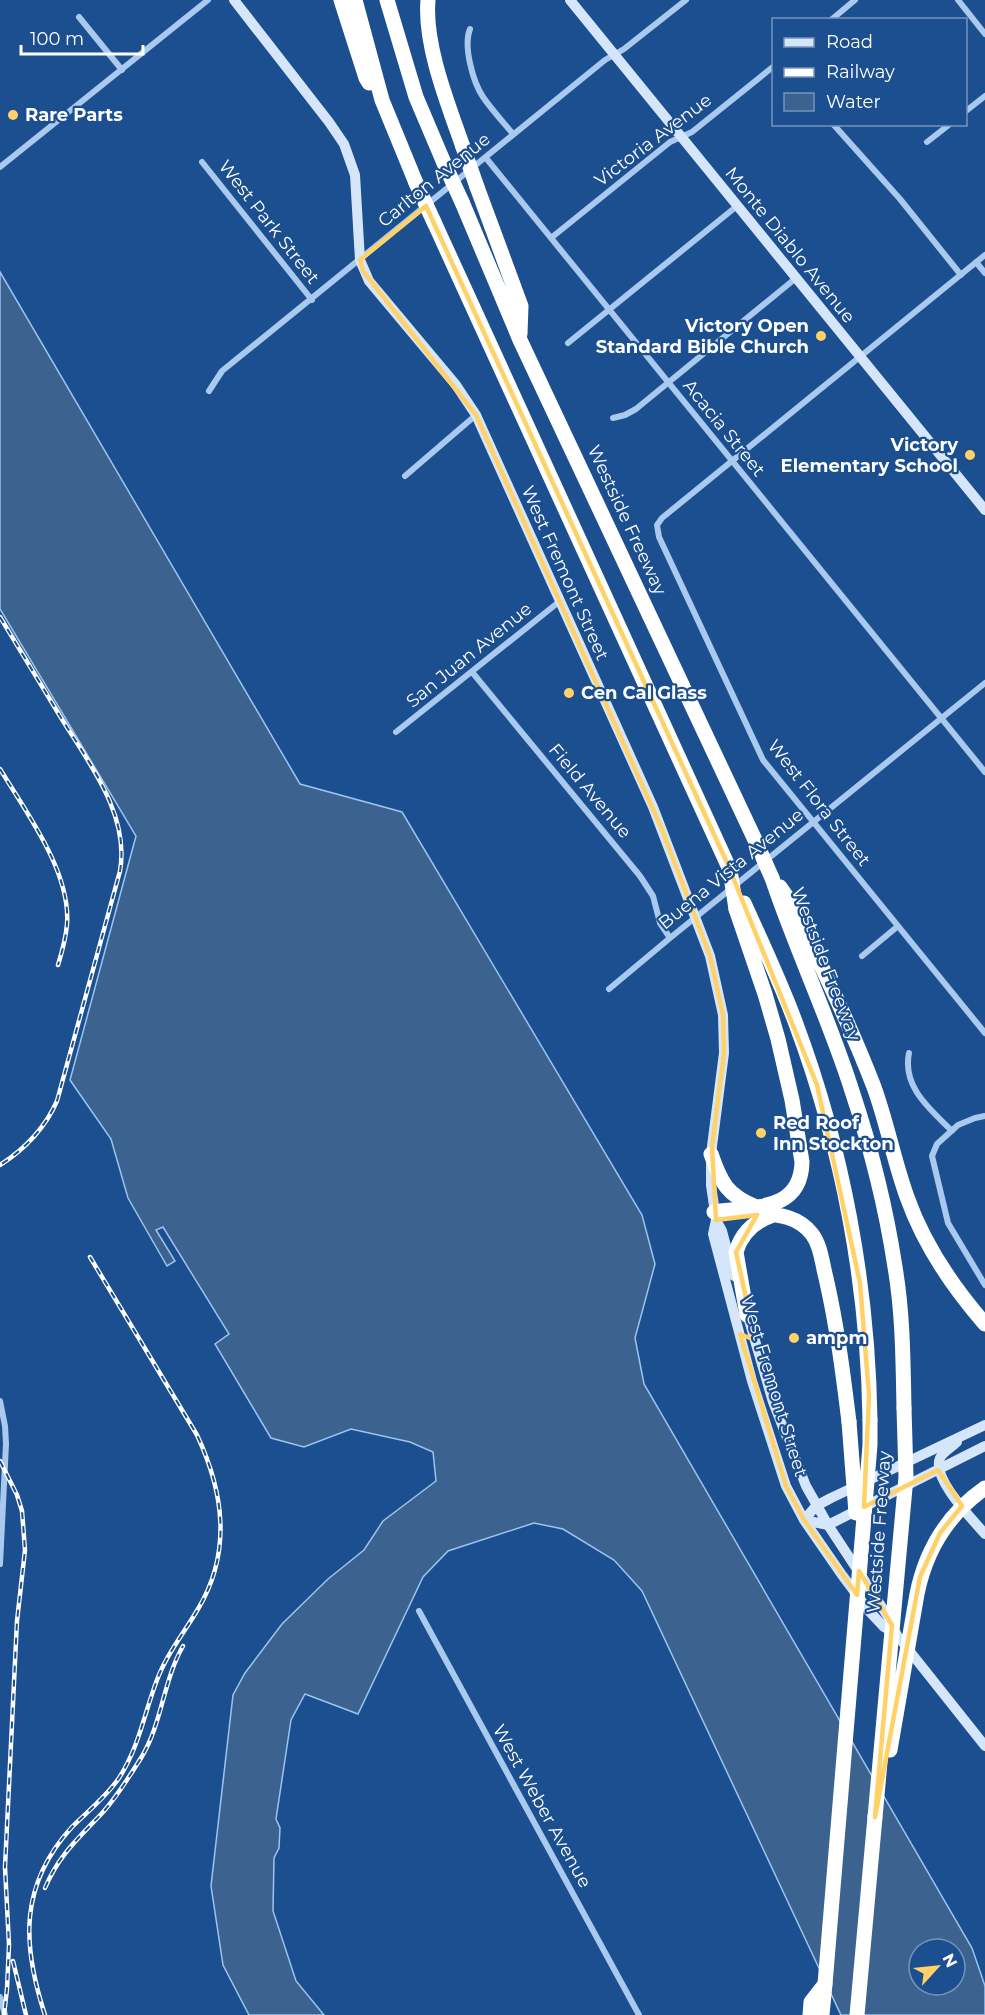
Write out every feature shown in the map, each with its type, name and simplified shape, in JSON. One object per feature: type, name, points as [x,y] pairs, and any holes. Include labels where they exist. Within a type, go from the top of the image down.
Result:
[{"type":"highway","points":[[342,0],[366,78],[382,100]]},
{"type":"highway","name":"Westside Freeway","points":[[356,0],[382,100],[416,183],[729,867],[740,906],[796,1023],[832,1138],[860,1283],[868,1368],[870,1445],[822,2015]]},
{"type":"highway","name":"Westside Freeway","points":[[387,0],[416,97],[520,340],[772,878],[849,1080],[884,1208],[896,1269],[903,1341],[906,1478],[857,2015]]},
{"type":"highway","points":[[428,0],[430,34],[438,69],[463,147],[520,306],[520,340]]},
{"type":"highway","points":[[772,878],[792,904],[855,1038],[886,1122],[907,1196],[928,1245],[955,1289],[985,1324]]},
{"type":"highway","points":[[715,1216],[768,1206],[790,1196],[800,1178],[802,1162],[787,1075],[740,906]]},
{"type":"highway","points":[[711,1154],[719,1178],[728,1191],[741,1201],[756,1207]]},
{"type":"highway","points":[[715,1216],[779,1214],[805,1227],[816,1240],[835,1318],[849,1422],[860,1558]]},
{"type":"highway","points":[[747,1315],[736,1252],[738,1243],[757,1222],[779,1214]]},
{"type":"highway","points":[[875,1817],[890,1749],[920,1577],[929,1552],[940,1533],[967,1501],[985,1488]]},
{"type":"highway","points":[[810,2015],[811,2002],[825,1984]]},
{"type":"street","points":[[0,167],[208,0]]},
{"type":"street","name":"West Fremont Street","points":[[234,0],[270,44],[344,144],[355,175],[360,260],[369,281],[456,385],[476,415],[653,807],[710,956],[723,1015],[723,1059],[711,1154],[711,1185],[715,1216],[713,1234],[752,1380],[786,1486],[804,1520],[869,1611],[884,1627],[896,1634]]},
{"type":"street","name":"Monte Diablo Avenue","points":[[570,0],[985,510]]},
{"type":"street","name":"Carlton Avenue","points":[[209,391],[222,371],[605,60],[624,49],[686,0]]},
{"type":"street","points":[[833,18],[855,0]]},
{"type":"street","points":[[958,0],[985,34]]},
{"type":"street","points":[[80,17],[122,70]]},
{"type":"street","points":[[470,29],[467,35],[468,52],[480,91],[513,134]]},
{"type":"street","name":"Victoria Avenue","points":[[551,238],[670,142],[692,132],[772,68]]},
{"type":"street","points":[[967,110],[985,96]]},
{"type":"street","points":[[835,126],[900,199],[961,275]]},
{"type":"street","points":[[927,142],[947,126]]},
{"type":"street","name":"Acacia Street","points":[[486,158],[985,772]]},
{"type":"street","name":"West Park Street","points":[[202,162],[312,300]]},
{"type":"street","points":[[568,343],[737,206]]},
{"type":"street","points":[[732,461],[985,255]]},
{"type":"street","points":[[976,262],[985,273]]},
{"type":"street","points":[[613,418],[636,409],[796,278]]},
{"type":"street","points":[[405,476],[476,415]]},
{"type":"street","name":"West Flora Street","points":[[732,461],[662,518],[657,525],[657,532],[763,760],[985,1033]]},
{"type":"street","name":"San Juan Avenue","points":[[396,732],[560,601]]},
{"type":"street","name":"Field Avenue","points":[[472,672],[640,876],[652,896],[660,923],[670,938]]},
{"type":"street","name":"Buena Vista Avenue","points":[[609,989],[985,683]]},
{"type":"street","points":[[862,956],[898,926]]},
{"type":"street","points":[[909,1053],[908,1070],[916,1092],[952,1131]]},
{"type":"street","points":[[985,1116],[962,1123],[937,1144],[932,1156],[948,1223],[985,1285]]},
{"type":"street","name":"West Fremont Street","points":[[715,1216],[722,1231],[773,1402],[816,1506],[889,1618],[896,1634],[985,1746]]},
{"type":"street","points":[[740,1334],[757,1347]]},
{"type":"street","points":[[0,1401],[6,1444],[0,1564]]},
{"type":"street","points":[[985,1425],[816,1506],[804,1520],[828,1525],[985,1446]]},
{"type":"street","points":[[966,1433],[940,1458],[938,1470],[945,1485],[985,1534]]},
{"type":"street","name":"West Weber Avenue","points":[[419,1611],[639,2015]]},
{"type":"street","points":[[0,1997],[5,2015]]},
{"type":"highlighted area","points":[[426,206],[728,865],[817,1085],[860,1283],[869,1395],[864,1507],[938,1470],[962,1506],[940,1533],[920,1577],[875,1817],[892,1625],[859,1571],[857,1595],[804,1520],[786,1486],[740,1334],[755,1340],[736,1252],[757,1215],[716,1220],[712,1147],[724,1053],[723,1015],[710,956],[661,827],[476,415],[363,271],[360,260]]},
{"type":"water","points":[[0,272],[300,784],[402,812],[642,1215],[655,1264],[635,1338],[644,1384],[966,1937],[907,1937],[907,1997],[967,1997],[967,1939],[985,1986],[985,2015],[841,2015],[642,1591],[614,1560],[563,1529],[534,1523],[448,1551],[423,1577],[358,1714],[305,1694],[291,1720],[276,1819],[280,1828],[279,1848],[274,1858],[273,1911],[296,1981],[324,2015],[249,2015],[223,1965],[211,1886],[233,1695],[245,1673],[282,1624],[328,1579],[364,1550],[383,1521],[436,1481],[433,1452],[410,1442],[351,1429],[304,1447],[271,1438],[215,1344],[229,1334],[163,1227],[156,1230],[175,1261],[167,1266],[128,1198],[111,1139],[70,1080],[136,836],[0,609]]},
{"type":"railway","points":[[0,617],[104,789],[119,829],[121,850],[120,871],[57,1101],[47,1120],[33,1137],[0,1165]]},
{"type":"railway","points":[[0,769],[45,843],[62,884],[67,924],[58,965]]},
{"type":"railway","points":[[45,2015],[37,1989],[29,1940],[34,1894],[42,1871],[72,1827],[97,1804],[126,1766],[161,1671],[209,1588],[220,1544],[218,1501],[213,1479],[197,1435],[90,1257]]},
{"type":"railway","points":[[0,1461],[17,1495],[22,1511],[25,1550],[17,1621],[5,1867],[9,1945],[4,2015]]},
{"type":"railway","points":[[45,1888],[63,1856],[109,1805],[141,1758],[154,1731],[171,1673],[183,1646]]},
{"type":"railway","points":[[13,1961],[26,2015]]},
{"type":"place","name":"Rare Parts","points":[[13,115]]},
{"type":"place","name":"Victory Open Standard Bible Church","points":[[821,336]]},
{"type":"place","name":"Victory Elementary School","points":[[970,455]]},
{"type":"place","name":"Cen Cal Glass","points":[[569,693]]},
{"type":"place","name":"Red Roof Inn Stockton","points":[[761,1133]]},
{"type":"place","name":"ampm","points":[[794,1338]]}]
